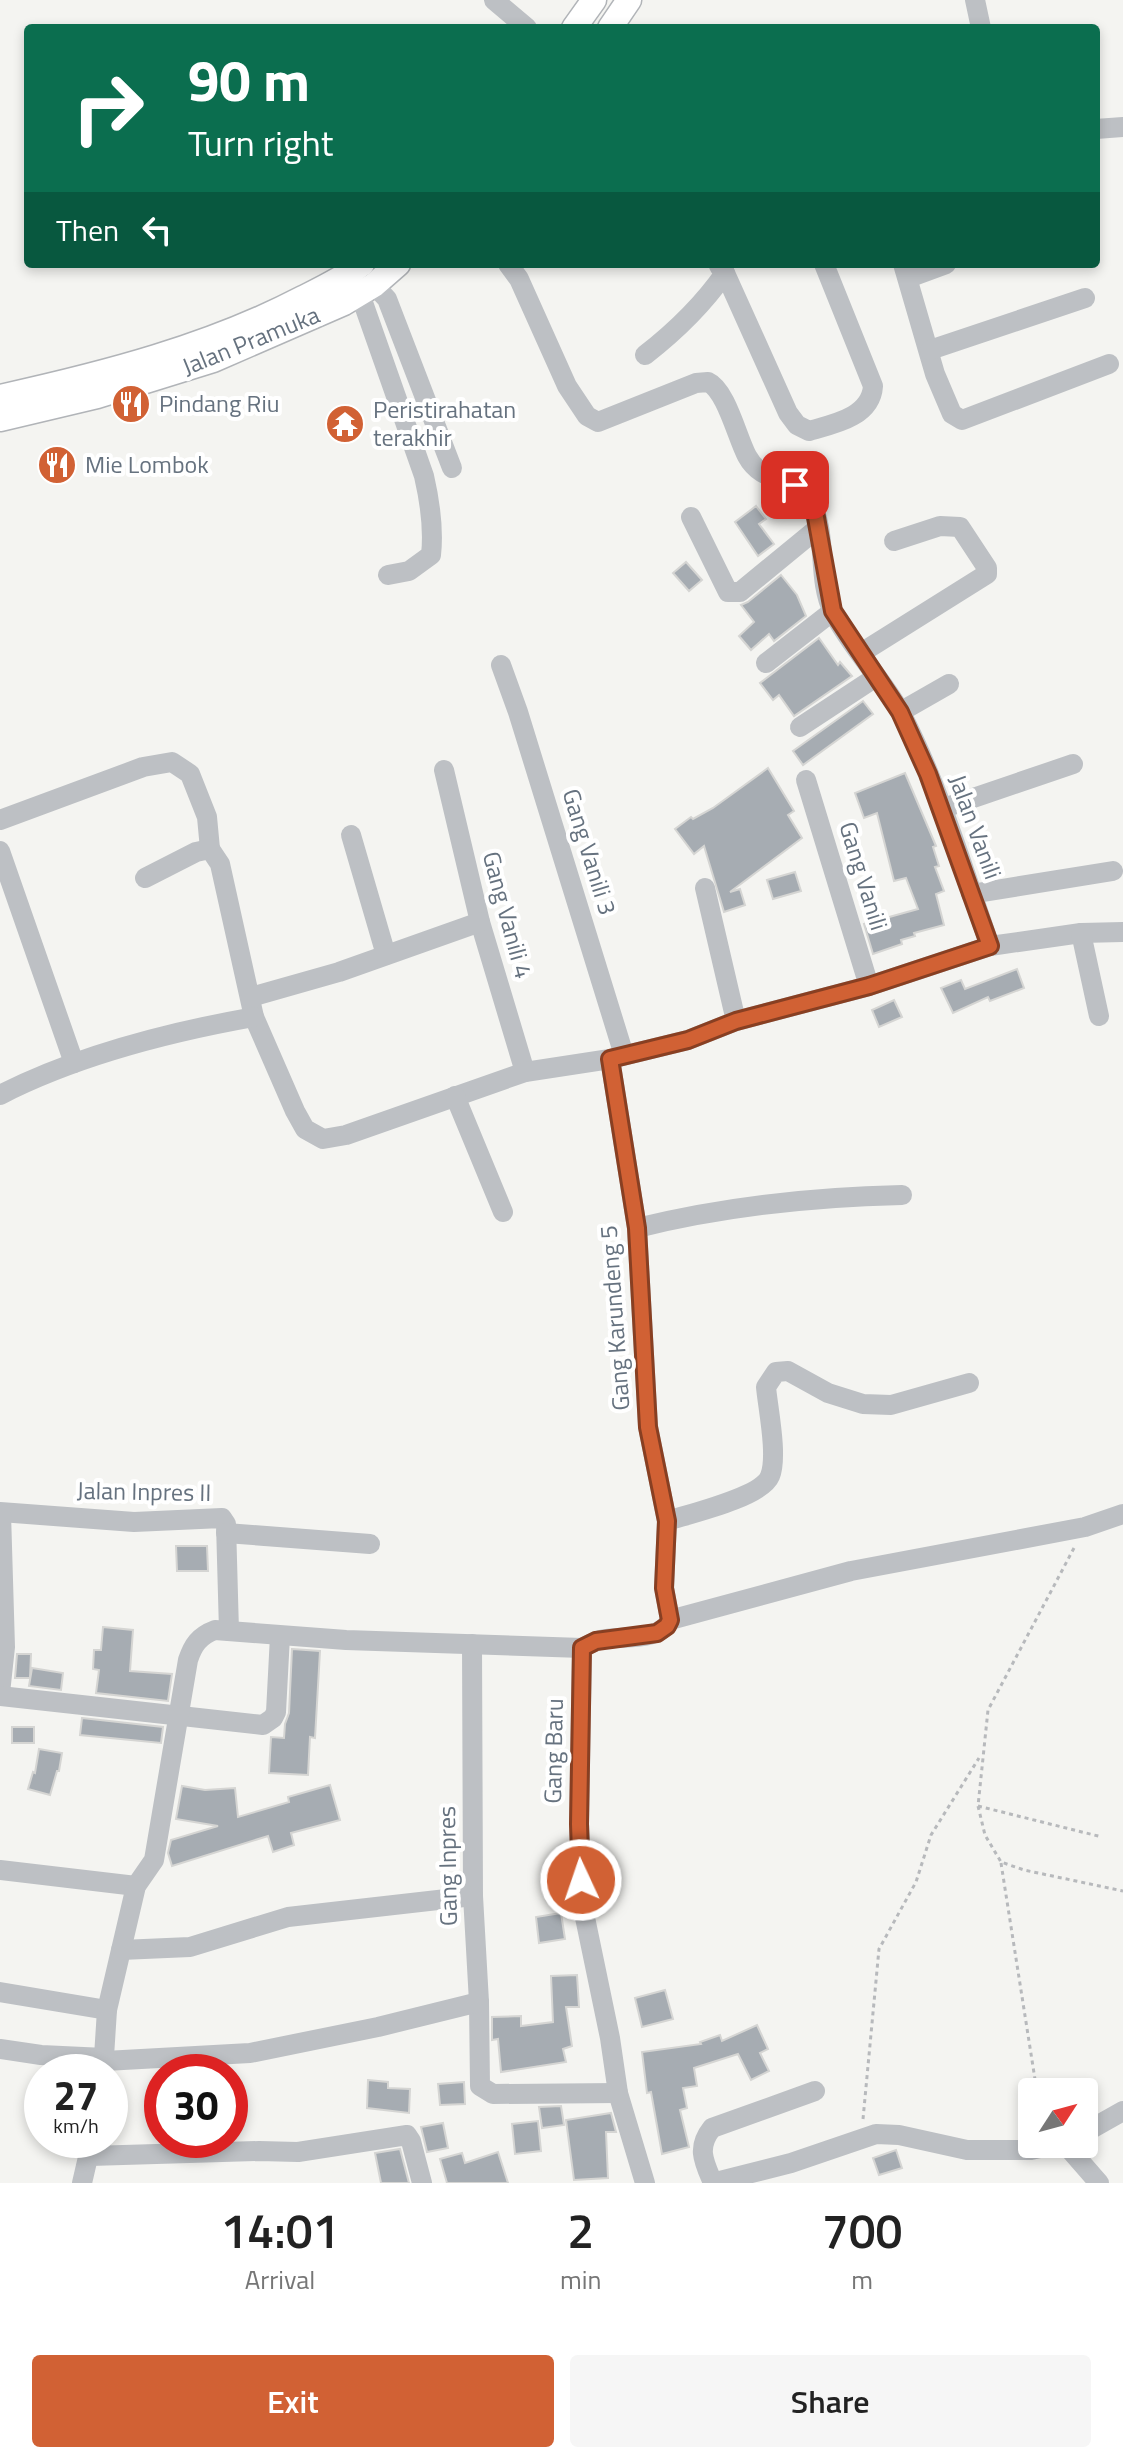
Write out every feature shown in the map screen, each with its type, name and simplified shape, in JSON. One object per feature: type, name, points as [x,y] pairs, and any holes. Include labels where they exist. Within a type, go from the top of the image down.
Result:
[{"type":"main road","points":[[577,24],[594,0]]},
{"type":"main road","points":[[613,24],[629,0]]},
{"type":"main road","name":"Jalan Pramuka","points":[[0,419],[97,396],[209,351],[272,315],[365,281],[390,268]]},
{"type":"main road","name":"Jalan Pramuka","points":[[0,397],[209,351]]},
{"type":"street","points":[[494,0],[522,24]]},
{"type":"street","points":[[975,0],[980,24]]},
{"type":"street","points":[[1100,129],[1123,127]]},
{"type":"street","name":"Jalan Vanili","points":[[511,268],[519,279],[567,386],[587,416],[598,422],[696,383],[704,381],[713,384],[754,467],[763,475],[795,485],[805,492],[818,528],[833,611],[900,712],[941,809],[990,946]]},
{"type":"street","points":[[721,269],[788,413],[797,425],[809,431],[841,422],[863,409],[872,396],[873,386],[826,268]]},
{"type":"street","points":[[645,355],[680,328],[721,269]]},
{"type":"street","points":[[906,271],[935,374],[952,414],[962,420],[1109,364]]},
{"type":"street","points":[[365,281],[387,299],[452,468]]},
{"type":"street","points":[[365,281],[424,476],[433,536],[431,555],[409,571],[388,575]]},
{"type":"street","points":[[930,350],[1085,298]]},
{"type":"street","points":[[691,517],[728,592],[734,594],[818,528]]},
{"type":"street","points":[[861,653],[987,574],[987,568],[960,527],[940,526],[894,541]]},
{"type":"street","points":[[766,663],[833,611]]},
{"type":"street","name":"Gang Vanili 3","points":[[501,665],[518,712],[617,1057]]},
{"type":"street","points":[[800,727],[876,677]]},
{"type":"street","points":[[900,712],[949,684]]},
{"type":"street","points":[[0,820],[143,767],[172,762],[190,774],[207,817],[210,849],[220,864],[252,1007],[295,1111],[305,1129],[323,1139],[346,1135],[525,1072],[617,1057],[688,1040],[736,1021],[869,986],[990,946],[1081,933],[1123,932]]},
{"type":"street","points":[[941,809],[1073,764]]},
{"type":"street","name":"Gang Vanili 4","points":[[444,770],[480,922],[525,1072]]},
{"type":"street","name":"Gang Vanili","points":[[806,780],[869,986]]},
{"type":"street","points":[[351,835],[386,955]]},
{"type":"street","points":[[145,878],[196,852],[210,849]]},
{"type":"street","points":[[0,851],[74,1063]]},
{"type":"street","points":[[971,894],[1113,871]]},
{"type":"street","points":[[705,888],[736,1021]]},
{"type":"street","points":[[0,1095],[74,1063],[211,1025],[386,955],[480,922]]},
{"type":"street","points":[[1081,933],[1099,1016]]},
{"type":"street","name":"Gang Karundeng 5","points":[[617,1057],[637,1228],[648,1427],[667,1521],[664,1588],[670,1620]]},
{"type":"street","points":[[455,1096],[503,1212]]},
{"type":"street","points":[[637,1228],[696,1213],[766,1202],[902,1195]]},
{"type":"street","points":[[667,1521],[753,1492],[767,1480],[771,1474],[772,1455],[766,1387],[776,1372],[788,1371],[828,1393],[863,1404],[891,1405],[969,1383]]},
{"type":"street","points":[[0,1512],[0,1694],[180,1718],[263,1725],[276,1712],[280,1636]]},
{"type":"street","name":"Jalan Inpres II","points":[[0,1512],[134,1522],[220,1518],[225,1521],[226,1533],[229,1631]]},
{"type":"street","points":[[105,2054],[107,2010],[136,1886],[154,1860],[188,1660],[193,1647],[203,1635],[215,1630],[280,1636],[582,1648],[596,1641],[657,1633],[670,1620],[851,1571],[1085,1527],[1123,1514]]},
{"type":"street","points":[[226,1533],[370,1544]]},
{"type":"street","name":"Gang Inpres","points":[[472,1644],[473,1896],[480,2086],[493,2094],[618,2093]]},
{"type":"street","name":"Gang Baru","points":[[582,1648],[579,1824],[583,1908],[618,2093],[645,2183]]},
{"type":"street","points":[[0,1870],[136,1886]]},
{"type":"street","points":[[121,1950],[190,1947],[288,1917],[473,1896]]},
{"type":"street","points":[[0,1992],[107,2010]]},
{"type":"street","points":[[128,2062],[250,2053],[378,2027],[479,2002]]},
{"type":"street","points":[[0,2049],[34,2054]]},
{"type":"street","points":[[815,2091],[712,2128],[703,2139],[701,2155],[713,2183],[791,2163],[876,2134],[899,2135],[967,2150],[1018,2150]]},
{"type":"street","points":[[1098,2125],[1123,2111]]},
{"type":"street","points":[[128,2149],[298,2152],[407,2135],[422,2183]]},
{"type":"street","points":[[82,2183],[88,2158]]},
{"type":"street","points":[[1077,2158],[1099,2183]]},
{"type":"path","points":[[1035,2078],[1001,1862],[985,1835],[978,1806],[981,1754],[988,1710],[1085,1527]]},
{"type":"path","points":[[861,2139],[879,1949],[916,1882],[931,1835],[981,1754]]},
{"type":"path","points":[[978,1806],[1102,1837]]},
{"type":"path","points":[[1001,1862],[1024,1870],[1123,1891]]},
{"type":"building","points":[[756,506],[766,519],[759,524],[774,544],[758,556],[735,522]]},
{"type":"building","points":[[686,562],[702,580],[689,591],[673,573]]},
{"type":"building","points":[[781,575],[797,595],[806,616],[774,641],[769,634],[751,650],[739,636],[754,622],[741,605]]},
{"type":"building","points":[[819,638],[838,665],[840,662],[852,676],[794,716],[779,695],[773,700],[760,683]]},
{"type":"building","points":[[863,701],[873,714],[803,765],[793,751]]},
{"type":"building","points":[[768,768],[794,811],[788,815],[802,838],[730,892],[740,889],[745,905],[724,912],[704,846],[694,854],[675,829],[691,817],[693,819],[713,808]]},
{"type":"building","points":[[905,773],[936,846],[933,847],[939,866],[935,867],[944,891],[936,894],[944,925],[914,933],[915,936],[901,940],[902,944],[873,954],[864,924],[918,909],[906,878],[894,881],[877,813],[864,818],[855,793]]},
{"type":"building","points":[[795,872],[801,891],[773,899],[767,880]]},
{"type":"building","points":[[1017,969],[1024,988],[990,1001],[988,997],[953,1013],[941,988],[961,980],[965,989]]},
{"type":"building","points":[[894,1000],[902,1017],[879,1027],[872,1010]]},
{"type":"building","points":[[176,1546],[207,1546],[208,1571],[177,1571]]},
{"type":"building","points":[[103,1627],[133,1630],[130,1671],[172,1674],[168,1701],[96,1693],[99,1670],[93,1669],[94,1650],[101,1650]]},
{"type":"building","points":[[292,1649],[320,1651],[315,1738],[310,1737],[308,1775],[269,1773],[271,1737],[284,1738],[289,1713]]},
{"type":"building","points":[[17,1654],[31,1654],[30,1678],[15,1678]]},
{"type":"building","points":[[32,1668],[63,1673],[61,1690],[29,1686]]},
{"type":"building","points":[[82,1718],[163,1727],[161,1743],[80,1735]]},
{"type":"building","points":[[12,1727],[34,1727],[34,1743],[12,1743]]},
{"type":"building","points":[[39,1749],[62,1753],[50,1795],[28,1789],[35,1773]]},
{"type":"building","points":[[330,1785],[340,1820],[291,1833],[294,1845],[273,1852],[268,1836],[172,1866],[168,1853],[171,1840],[218,1826],[176,1819],[182,1786],[205,1790],[235,1788],[238,1817],[289,1802],[288,1797]]},
{"type":"building","points":[[561,1913],[565,1939],[539,1943],[536,1917]]},
{"type":"building","points":[[577,1975],[579,2007],[566,2007],[572,2046],[563,2049],[566,2062],[501,2072],[498,2039],[492,2040],[492,2017],[521,2016],[521,2026],[553,2022],[551,1976]]},
{"type":"building","points":[[665,1990],[673,2019],[642,2027],[635,1998]]},
{"type":"building","points":[[757,2025],[768,2049],[760,2053],[769,2071],[751,2080],[738,2054],[694,2068],[697,2086],[683,2088],[687,2108],[680,2110],[689,2147],[662,2154],[651,2092],[647,2093],[642,2052],[701,2044],[720,2035],[722,2041]]},
{"type":"building","points":[[368,2080],[388,2082],[388,2088],[410,2089],[409,2113],[367,2108]]},
{"type":"building","points":[[464,2082],[465,2104],[440,2105],[438,2084]]},
{"type":"building","points":[[561,2106],[564,2125],[542,2128],[539,2107]]},
{"type":"building","points":[[611,2113],[616,2132],[606,2132],[608,2178],[574,2180],[566,2120]]},
{"type":"building","points":[[538,2121],[541,2151],[515,2154],[512,2124]]},
{"type":"building","points":[[443,2123],[448,2148],[427,2152],[421,2127]]},
{"type":"building","points":[[400,2149],[409,2183],[381,2183],[375,2153]]},
{"type":"building","points":[[896,2150],[902,2168],[879,2175],[873,2158]]},
{"type":"building","points":[[498,2152],[508,2183],[447,2183],[440,2159],[462,2153],[465,2163]]},
{"type":"place","name":"Pindang Riu","points":[[131,404]]},
{"type":"place","name":"Peristirahatan terakhir","points":[[345,424]]},
{"type":"place","name":"Mie Lombok","points":[[57,465]]},
{"type":"route","points":[[581,1880],[582,1648],[596,1641],[657,1633],[670,1620],[664,1588],[667,1521],[648,1427],[637,1228],[610,1059],[688,1040],[736,1021],[869,986],[990,946],[928,774],[900,712],[833,611],[815,512],[805,492],[795,485]]}]
